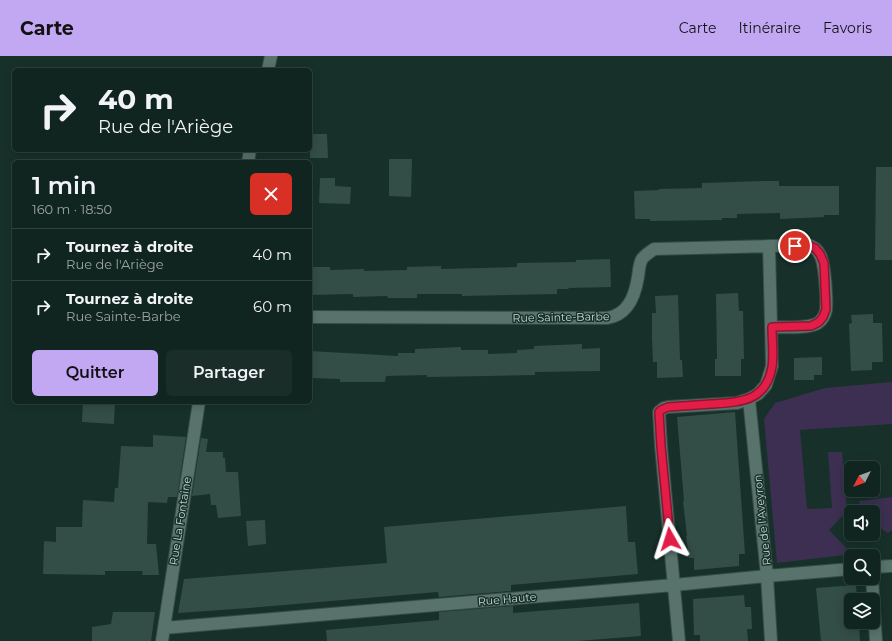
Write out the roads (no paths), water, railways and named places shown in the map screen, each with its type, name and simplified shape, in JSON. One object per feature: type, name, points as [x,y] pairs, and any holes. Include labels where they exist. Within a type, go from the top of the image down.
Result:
[{"type":"street","points":[[268,68],[271,56]]},
{"type":"street","name":"Rue Sainte-Barbe","points":[[312,317],[607,318],[614,317],[624,311],[631,302],[636,291],[642,259],[654,249],[808,245],[815,248],[820,254],[824,263],[826,309],[823,317],[819,322],[811,326],[772,327]]},
{"type":"street","points":[[679,641],[659,412],[668,407],[737,402],[749,399],[758,394],[766,385],[772,366],[769,246]]},
{"type":"street","name":"Rue de l'Aveyron","points":[[749,399],[767,576],[771,641]]},
{"type":"street","name":"Rue La Fontaine","points":[[162,641],[199,404]]},
{"type":"street","points":[[880,567],[892,566]]},
{"type":"street","name":"Rue Haute","points":[[164,628],[844,570]]},
{"type":"street","points":[[872,585],[876,641]]}]
